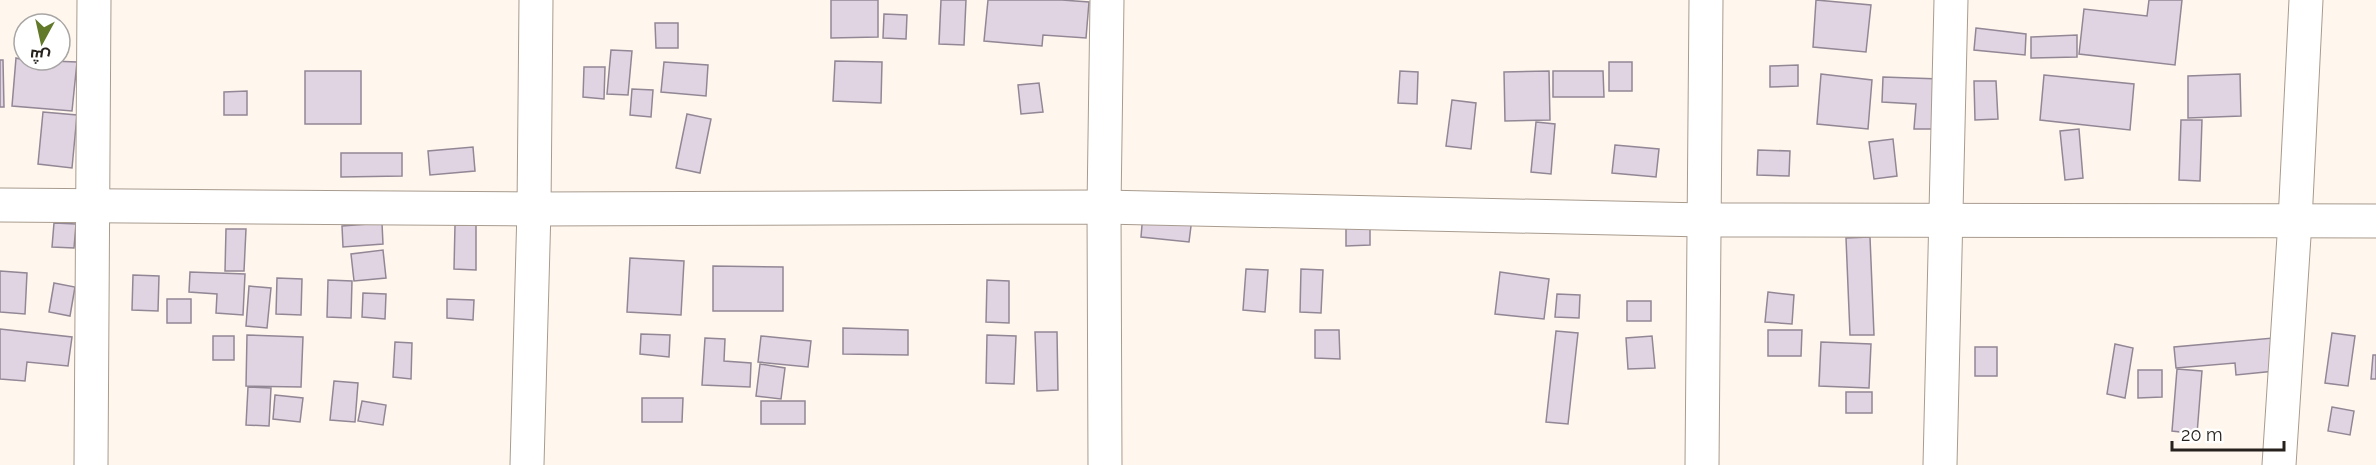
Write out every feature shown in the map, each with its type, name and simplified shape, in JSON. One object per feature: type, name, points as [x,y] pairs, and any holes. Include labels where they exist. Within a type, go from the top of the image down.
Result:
[{"type":"street","points":[[92,465],[94,0]]},
{"type":"street","points":[[527,465],[534,209],[536,0]]},
{"type":"street","points":[[1105,465],[1104,207],[1107,0]]},
{"type":"street","points":[[1702,465],[1706,0]]},
{"type":"street","points":[[1940,465],[1951,0]]},
{"type":"street","points":[[2279,465],[2295,221],[2306,0]]},
{"type":"street","points":[[0,205],[534,209],[1104,207],[1704,220],[2376,221]]},
{"type":"building","points":[[831,0],[878,0],[878,37],[831,38]]},
{"type":"building","points":[[941,0],[966,0],[964,45],[939,44]]},
{"type":"building","points":[[988,0],[1089,2],[1086,38],[1043,35],[1042,46],[984,41]]},
{"type":"building","points":[[1816,0],[1871,5],[1866,52],[1813,47]]},
{"type":"building","points":[[2149,0],[2182,0],[2175,65],[2079,54],[2084,9],[2147,16]]},
{"type":"building","points":[[884,14],[907,15],[906,39],[883,38]]},
{"type":"building","points":[[655,23],[678,23],[678,48],[656,48]]},
{"type":"building","points":[[1976,28],[2026,34],[2025,55],[1974,50]]},
{"type":"building","points":[[2077,35],[2077,57],[2031,58],[2031,37]]},
{"type":"building","points":[[611,50],[632,51],[628,95],[607,94]]},
{"type":"building","points":[[0,60],[3,60],[4,107],[0,107]]},
{"type":"building","points":[[835,61],[882,62],[881,103],[833,101]]},
{"type":"building","points":[[72,62],[77,62],[72,111],[12,106],[15,72],[72,72]]},
{"type":"building","points":[[664,62],[708,65],[706,96],[661,92]]},
{"type":"building","points":[[1609,62],[1632,62],[1632,91],[1609,91]]},
{"type":"building","points":[[1798,65],[1798,86],[1770,87],[1770,66]]},
{"type":"building","points":[[584,67],[605,67],[604,99],[583,97]]},
{"type":"building","points":[[305,71],[361,71],[361,124],[305,124]]},
{"type":"building","points":[[1400,71],[1418,72],[1417,104],[1398,103]]},
{"type":"building","points":[[1549,71],[1550,120],[1505,121],[1504,72]]},
{"type":"building","points":[[1553,71],[1603,71],[1604,97],[1553,97]]},
{"type":"building","points":[[1821,74],[1872,80],[1868,129],[1817,124]]},
{"type":"building","points":[[2240,74],[2241,116],[2188,118],[2188,76]]},
{"type":"building","points":[[2044,75],[2134,84],[2130,130],[2040,120]]},
{"type":"building","points":[[1883,77],[1940,79],[1938,129],[1914,129],[1916,104],[1882,102]]},
{"type":"building","points":[[1974,81],[1996,81],[1998,119],[1975,120]]},
{"type":"building","points":[[1039,83],[1043,112],[1021,114],[1018,85]]},
{"type":"building","points":[[632,89],[653,90],[651,117],[630,115]]},
{"type":"building","points":[[247,91],[247,115],[224,115],[224,92]]},
{"type":"building","points":[[1452,100],[1476,103],[1471,149],[1446,146]]},
{"type":"building","points":[[43,112],[77,115],[72,168],[38,164]]},
{"type":"building","points":[[687,114],[711,119],[700,173],[676,168]]},
{"type":"building","points":[[2181,120],[2202,120],[2200,181],[2179,180]]},
{"type":"building","points":[[1536,122],[1555,124],[1551,174],[1531,172]]},
{"type":"building","points":[[2079,129],[2083,178],[2065,180],[2060,131]]},
{"type":"building","points":[[1893,139],[1897,176],[1874,179],[1869,142]]},
{"type":"building","points":[[1615,145],[1659,149],[1656,177],[1612,173]]},
{"type":"building","points":[[473,147],[475,171],[430,175],[428,151]]},
{"type":"building","points":[[1758,150],[1790,151],[1789,176],[1757,175]]},
{"type":"building","points":[[341,153],[402,153],[402,176],[341,177]]},
{"type":"building","points":[[1143,213],[1192,218],[1189,242],[1141,237]]},
{"type":"building","points":[[1370,220],[1370,245],[1346,246],[1346,221]]},
{"type":"building","points":[[54,223],[76,224],[74,248],[52,247]]},
{"type":"building","points":[[382,223],[383,244],[343,247],[342,226]]},
{"type":"building","points":[[455,225],[476,225],[476,270],[454,269]]},
{"type":"building","points":[[226,229],[246,229],[244,271],[225,271]]},
{"type":"building","points":[[1870,237],[1874,335],[1850,335],[1846,238]]},
{"type":"building","points":[[383,250],[386,278],[354,281],[351,254]]},
{"type":"building","points":[[630,258],[684,261],[681,315],[627,312]]},
{"type":"building","points":[[713,266],[783,267],[783,311],[713,311]]},
{"type":"building","points":[[1246,269],[1268,270],[1265,312],[1243,310]]},
{"type":"building","points":[[1301,269],[1323,270],[1321,313],[1300,312]]},
{"type":"building","points":[[0,271],[27,273],[25,314],[0,312]]},
{"type":"building","points":[[190,272],[245,274],[243,315],[216,313],[217,294],[189,292]]},
{"type":"building","points":[[1500,272],[1549,279],[1544,319],[1495,314]]},
{"type":"building","points":[[133,275],[159,276],[158,311],[132,310]]},
{"type":"building","points":[[277,278],[302,279],[301,315],[276,314]]},
{"type":"building","points":[[328,280],[352,281],[351,318],[327,317]]},
{"type":"building","points":[[987,280],[1009,281],[1009,323],[986,322]]},
{"type":"building","points":[[54,283],[75,287],[70,316],[49,312]]},
{"type":"building","points":[[249,286],[271,288],[267,328],[246,326]]},
{"type":"building","points":[[1768,292],[1794,295],[1792,324],[1765,322]]},
{"type":"building","points":[[363,293],[386,294],[385,319],[362,317]]},
{"type":"building","points":[[1557,294],[1580,295],[1579,318],[1555,317]]},
{"type":"building","points":[[167,299],[191,299],[191,323],[167,323]]},
{"type":"building","points":[[447,299],[474,300],[473,320],[447,318]]},
{"type":"building","points":[[1627,301],[1651,301],[1651,321],[1627,321]]},
{"type":"building","points":[[843,328],[908,330],[908,355],[843,354]]},
{"type":"building","points":[[0,329],[72,337],[68,366],[27,362],[25,381],[0,379]]},
{"type":"building","points":[[1315,330],[1339,330],[1340,359],[1315,358]]},
{"type":"building","points":[[1768,330],[1802,330],[1801,356],[1768,356]]},
{"type":"building","points":[[1556,331],[1578,333],[1568,424],[1546,422]]},
{"type":"building","points":[[1035,332],[1057,332],[1058,390],[1037,391]]},
{"type":"building","points":[[2332,333],[2355,336],[2348,386],[2325,383]]},
{"type":"building","points":[[641,334],[670,335],[669,357],[640,354]]},
{"type":"building","points":[[247,335],[303,337],[301,387],[246,386]]},
{"type":"building","points":[[987,335],[1016,336],[1014,384],[986,383]]},
{"type":"building","points":[[213,336],[234,336],[234,360],[213,360]]},
{"type":"building","points":[[761,336],[811,341],[808,367],[758,362]]},
{"type":"building","points":[[1652,336],[1655,368],[1628,369],[1626,338]]},
{"type":"building","points":[[705,338],[725,339],[724,361],[751,363],[750,387],[702,385]]},
{"type":"building","points":[[2273,338],[2275,371],[2236,375],[2235,363],[2176,368],[2174,347]]},
{"type":"building","points":[[395,342],[412,343],[411,379],[393,377]]},
{"type":"building","points":[[1821,342],[1871,344],[1869,388],[1819,386]]},
{"type":"building","points":[[2115,344],[2133,348],[2125,398],[2107,394]]},
{"type":"building","points":[[1975,347],[1997,347],[1997,376],[1975,376]]},
{"type":"building","points":[[2373,355],[2376,355],[2376,379],[2371,379]]},
{"type":"building","points":[[760,364],[785,368],[781,399],[756,396]]},
{"type":"building","points":[[2177,369],[2202,371],[2197,434],[2172,431]]},
{"type":"building","points":[[2138,370],[2162,370],[2162,397],[2138,398]]},
{"type":"building","points":[[334,381],[358,383],[355,422],[330,420]]},
{"type":"building","points":[[248,387],[271,388],[269,426],[246,425]]},
{"type":"building","points":[[1846,392],[1872,392],[1872,413],[1846,413]]},
{"type":"building","points":[[275,395],[303,398],[300,422],[273,419]]},
{"type":"building","points":[[642,398],[683,398],[682,422],[642,422]]},
{"type":"building","points":[[362,401],[386,405],[383,425],[358,421]]},
{"type":"building","points":[[761,401],[805,401],[805,424],[761,424]]},
{"type":"building","points":[[2332,407],[2354,411],[2350,435],[2328,431]]}]
